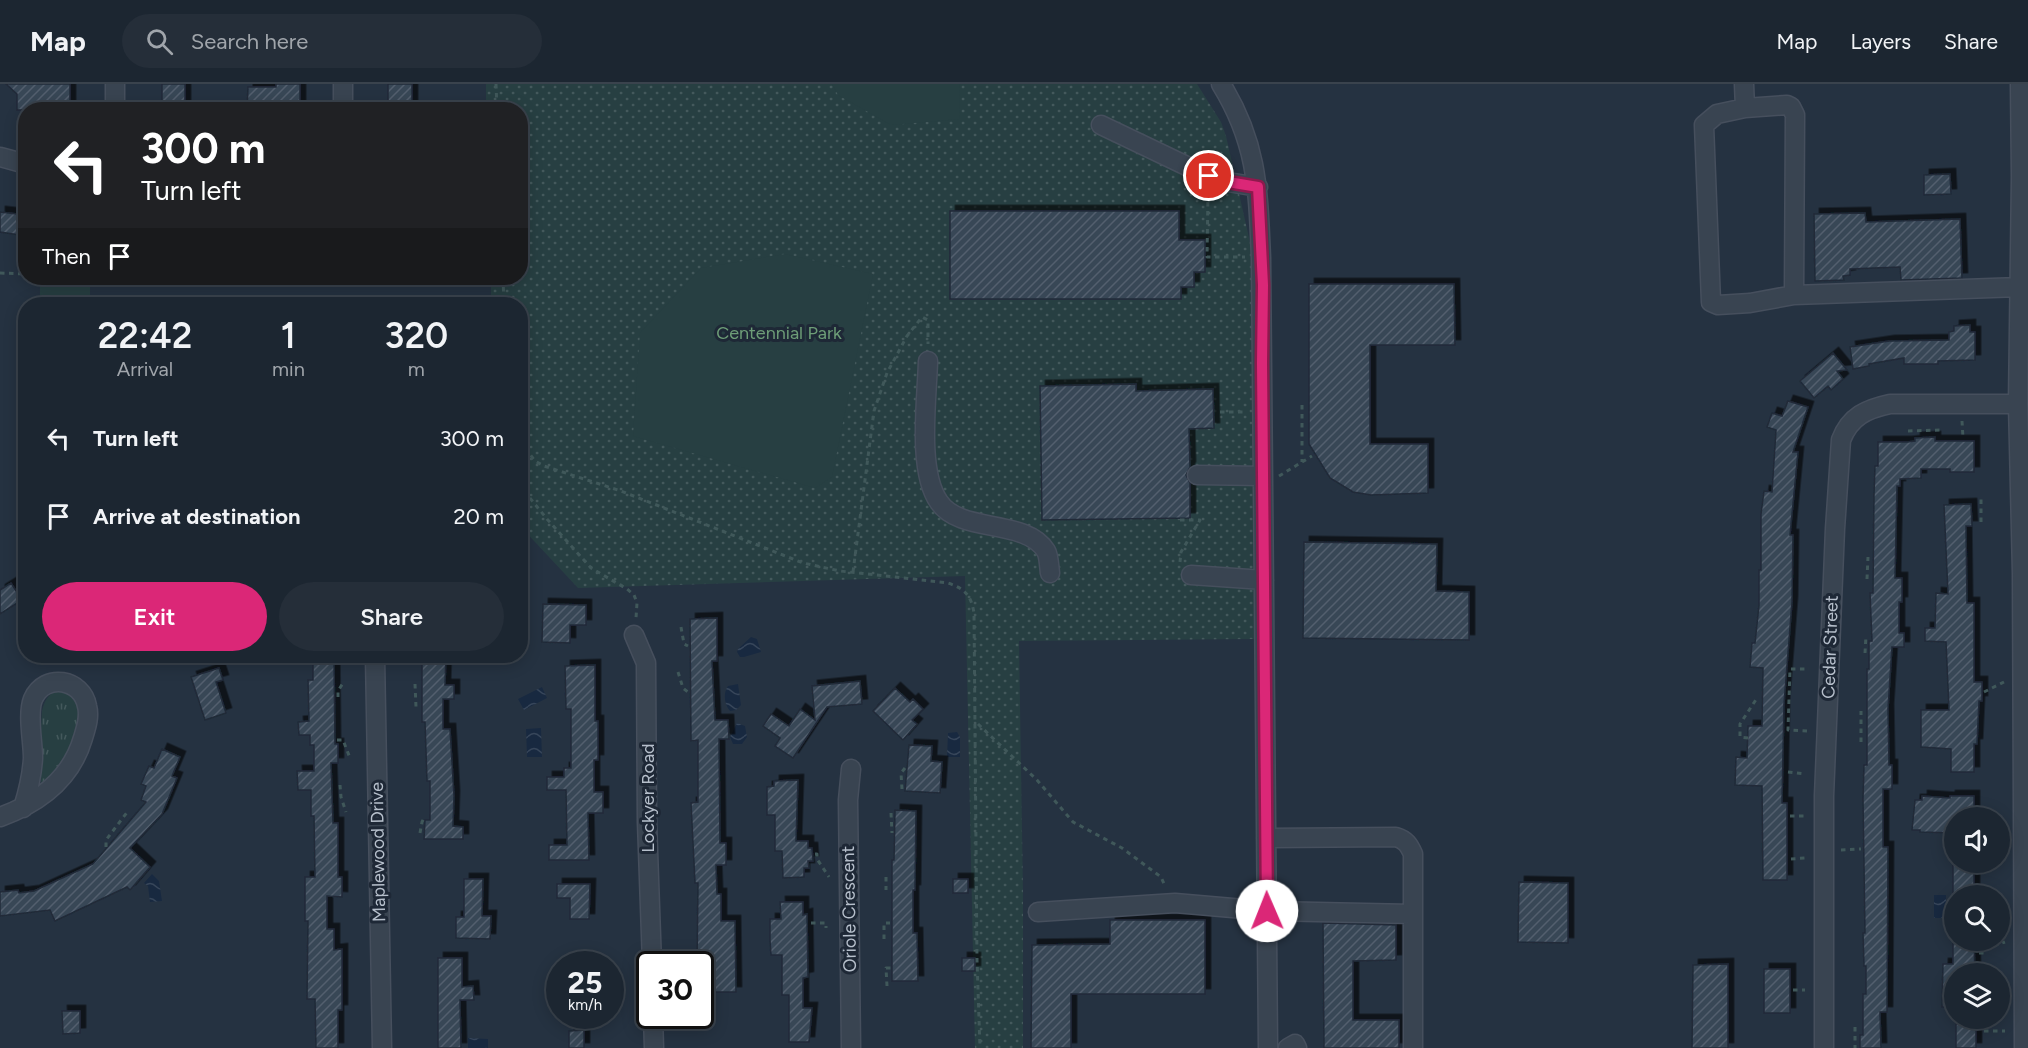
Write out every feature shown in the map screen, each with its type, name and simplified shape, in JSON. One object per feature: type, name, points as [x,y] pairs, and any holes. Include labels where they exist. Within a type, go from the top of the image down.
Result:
[{"type":"street","points":[[115,84],[115,102]]},
{"type":"street","points":[[343,84],[343,102]]},
{"type":"street","points":[[1221,84],[1236,108],[1251,148],[1258,187],[1269,477],[1264,580],[1268,1048]]},
{"type":"street","points":[[1744,84],[1745,108]]},
{"type":"street","points":[[2020,84],[2024,117],[2020,287],[2023,371],[2018,404],[2024,460],[2024,1048]]},
{"type":"street","points":[[1794,295],[1795,115],[1791,107],[1787,105],[1745,108],[1717,114],[1704,125],[1712,302],[1718,305],[1750,303],[1794,295],[2020,287]]},
{"type":"street","points":[[1101,125],[1216,180],[1258,187]]},
{"type":"street","points":[[0,158],[18,162]]},
{"type":"street","points":[[928,361],[925,462],[938,501],[946,510],[960,519],[1009,530],[1033,539],[1047,552],[1050,573]]},
{"type":"street","name":"Cedar Street","points":[[1824,1048],[1824,796],[1841,440],[1854,418],[1871,408],[1890,404],[2018,404]]},
{"type":"street","points":[[1197,475],[1269,477]]},
{"type":"street","points":[[1186,571],[1264,580]]},
{"type":"street","name":"Lockyer Road","points":[[633,635],[646,663],[647,822],[652,951]]},
{"type":"street","name":"Maplewood Drive","points":[[375,663],[382,1048]]},
{"type":"street","points":[[0,817],[23,808],[45,794],[62,779],[77,757],[88,718],[87,706],[85,699],[75,688],[65,682],[50,682],[41,687],[31,706],[33,760],[23,808]]},
{"type":"street","name":"Oriole Crescent","points":[[851,769],[848,800],[851,1048]]},
{"type":"street","points":[[1266,838],[1396,837],[1410,847],[1413,854],[1413,1048]]},
{"type":"street","points":[[1038,912],[1175,903],[1267,911],[1412,914]]},
{"type":"street","points":[[653,1029],[654,1048]]},
{"type":"street","points":[[1288,1048],[1295,1044],[1297,1048]]},
{"type":"path","points":[[496,84],[497,102]]},
{"type":"path","points":[[1209,176],[1207,257],[1261,258]]},
{"type":"path","points":[[0,273],[18,274]]},
{"type":"path","points":[[853,572],[874,411],[887,373],[907,336],[922,317],[928,320],[928,361]]},
{"type":"path","points":[[1302,405],[1302,462]]},
{"type":"path","points":[[1220,412],[1246,412]]},
{"type":"path","points":[[1962,421],[1963,438]]},
{"type":"path","points":[[1908,431],[1941,430]]},
{"type":"path","points":[[528,452],[535,461],[544,466],[621,491],[803,562],[853,572],[948,583],[959,586],[968,593],[974,613],[977,723],[977,960],[980,1048]]},
{"type":"path","points":[[1269,477],[1312,456]]},
{"type":"path","points":[[528,496],[591,568],[634,595],[638,603],[633,635]]},
{"type":"path","points":[[1981,498],[1981,522]]},
{"type":"path","points":[[1180,520],[1200,520],[1181,552],[1186,571]]},
{"type":"path","points":[[1867,579],[1868,557]]},
{"type":"path","points":[[681,627],[684,644],[688,646]]},
{"type":"path","points":[[1865,653],[1866,635]]},
{"type":"path","points":[[1807,731],[1788,730],[1790,669],[1809,669]]},
{"type":"path","points":[[678,672],[684,688],[689,693]]},
{"type":"path","points":[[338,697],[338,691],[343,682]]},
{"type":"path","points":[[1984,692],[2004,682]]},
{"type":"path","points":[[415,684],[416,707]]},
{"type":"path","points":[[1748,738],[1740,737],[1740,724],[1757,698]]},
{"type":"path","points":[[1861,711],[1861,742]]},
{"type":"path","points":[[977,723],[1037,780],[1073,822],[1122,848],[1161,877],[1175,903]]},
{"type":"path","points":[[337,740],[343,740],[350,758]]},
{"type":"path","points":[[902,789],[901,773],[905,768]]},
{"type":"path","points":[[1788,772],[1805,774]]},
{"type":"path","points":[[340,785],[346,812]]},
{"type":"path","points":[[106,848],[106,840],[128,811]]},
{"type":"path","points":[[891,813],[892,833]]},
{"type":"path","points":[[420,833],[426,816]]},
{"type":"path","points":[[1790,816],[1805,816]]},
{"type":"path","points":[[1841,850],[1861,849]]},
{"type":"path","points":[[815,854],[829,876]]},
{"type":"path","points":[[1791,858],[1805,858]]},
{"type":"path","points":[[886,877],[886,890]]},
{"type":"path","points":[[811,923],[826,922],[826,928]]},
{"type":"path","points":[[884,939],[884,923],[890,923]]},
{"type":"path","points":[[1979,953],[1986,951]]},
{"type":"path","points":[[887,986],[886,968],[891,968]]},
{"type":"path","points":[[1793,990],[1805,990]]},
{"type":"path","points":[[1855,1027],[1855,1048]]},
{"type":"path","points":[[1984,1031],[2005,1031]]},
{"type":"green space","name":"Centennial Park","points":[[486,84],[1197,84],[1221,122],[1268,322],[1255,639],[1019,641],[1023,1048],[975,1048],[965,576],[578,588],[528,534],[528,297],[491,297],[491,285],[528,285],[528,102],[486,102]]},
{"type":"green space","points":[[832,84],[959,84],[960,119],[891,125],[838,95]]},
{"type":"green space","points":[[785,254],[873,274],[832,477],[815,488],[633,436],[640,333],[701,268]]},
{"type":"green space","points":[[90,285],[90,297],[40,297],[40,286]]},
{"type":"green space","points":[[61,689],[77,701],[80,708],[80,721],[76,738],[63,766],[42,784],[38,777],[42,711],[48,697]]},
{"type":"water","points":[[751,637],[757,639],[761,652],[740,657],[738,649]]},
{"type":"water","points":[[738,684],[741,705],[736,710],[730,711],[725,702],[725,692],[728,686]]},
{"type":"water","points":[[542,687],[547,698],[524,710],[518,699]]},
{"type":"water","points":[[737,723],[745,726],[747,737],[742,744],[733,744],[730,737]]},
{"type":"water","points":[[541,728],[542,757],[527,757],[526,729]]},
{"type":"water","points":[[957,732],[960,737],[960,757],[947,757],[948,733]]},
{"type":"water","points":[[152,874],[159,881],[162,901],[150,902],[148,886],[144,883]]},
{"type":"water","points":[[1934,895],[1944,895],[1944,918],[1934,918]]},
{"type":"water","points":[[468,1038],[488,1039],[488,1048],[468,1048]]},
{"type":"building","points":[[6,84],[70,84],[70,102],[18,102],[17,110],[17,94]]},
{"type":"building","points":[[162,84],[185,84],[185,102],[162,102]]},
{"type":"building","points":[[276,84],[300,84],[300,102],[247,102],[248,87],[276,87]]},
{"type":"building","points":[[388,84],[412,84],[412,102],[388,102]]},
{"type":"building","points":[[1950,174],[1951,194],[1924,195],[1924,175]]},
{"type":"building","points":[[950,211],[1179,211],[1179,240],[1205,240],[1205,272],[1194,272],[1194,287],[1181,287],[1181,299],[950,299]]},
{"type":"building","points":[[0,212],[18,214],[18,235],[0,232]]},
{"type":"building","points":[[1865,213],[1866,222],[1960,219],[1962,278],[1901,280],[1900,267],[1850,269],[1850,275],[1843,276],[1844,280],[1815,281],[1814,214]]},
{"type":"building","points":[[1309,284],[1454,284],[1455,345],[1370,345],[1370,444],[1428,444],[1428,493],[1371,495],[1353,492],[1330,478],[1309,444]]},
{"type":"building","points":[[1970,325],[1970,332],[1975,332],[1975,360],[1938,361],[1938,364],[1904,364],[1904,358],[1853,369],[1850,347],[1889,341],[1949,340],[1949,332],[1954,331],[1954,326]]},
{"type":"building","points":[[1833,353],[1847,370],[1837,371],[1843,379],[1831,390],[1828,386],[1814,398],[1800,381]]},
{"type":"building","points":[[1136,384],[1136,391],[1213,389],[1214,428],[1189,429],[1190,467],[1186,475],[1190,483],[1190,518],[1042,520],[1040,386]]},
{"type":"building","points":[[1788,401],[1808,407],[1793,452],[1798,452],[1790,535],[1793,535],[1792,602],[1784,704],[1782,803],[1787,803],[1787,880],[1763,880],[1762,786],[1735,785],[1736,757],[1747,758],[1748,726],[1762,726],[1763,668],[1750,667],[1759,605],[1761,514],[1764,491],[1772,492],[1776,430],[1767,427],[1772,413],[1782,416]]},
{"type":"building","points":[[1935,437],[1935,441],[1974,441],[1974,472],[1921,469],[1921,478],[1900,479],[1900,486],[1897,486],[1895,578],[1902,578],[1899,633],[1904,633],[1904,647],[1892,647],[1888,709],[1892,789],[1883,789],[1883,847],[1888,847],[1887,1012],[1880,1012],[1881,1048],[1860,1048],[1860,1035],[1863,1035],[1863,994],[1866,994],[1863,933],[1865,933],[1863,799],[1864,765],[1867,765],[1867,669],[1869,669],[1869,641],[1872,641],[1870,593],[1873,593],[1875,466],[1878,466],[1878,442],[1907,442],[1915,441],[1915,438]]},
{"type":"building","points":[[1971,504],[1972,526],[1966,526],[1967,603],[1974,603],[1974,682],[1982,682],[1982,701],[1979,701],[1977,744],[1974,744],[1974,772],[1951,772],[1951,749],[1921,747],[1921,710],[1949,710],[1946,642],[1925,641],[1925,628],[1935,628],[1936,593],[1948,594],[1944,505]]},
{"type":"building","points":[[1304,542],[1437,544],[1436,591],[1469,592],[1469,640],[1303,638]]},
{"type":"building","points":[[11,583],[18,594],[18,603],[0,614],[0,590]]},
{"type":"building","points":[[543,604],[586,605],[586,625],[570,625],[570,643],[542,642]]},
{"type":"building","points":[[717,618],[717,661],[712,661],[715,720],[728,720],[729,739],[719,739],[720,843],[726,843],[726,865],[716,865],[717,894],[721,894],[721,921],[735,921],[736,992],[714,992],[714,951],[697,951],[698,883],[695,883],[691,803],[698,802],[698,740],[691,741],[690,619]]},
{"type":"building","points":[[313,663],[334,663],[335,744],[338,744],[338,763],[331,763],[333,823],[338,823],[338,877],[342,877],[342,897],[327,896],[327,929],[334,929],[334,950],[342,949],[342,1010],[338,1010],[338,1048],[316,1048],[315,999],[307,999],[308,921],[305,921],[305,877],[315,877],[314,816],[311,816],[311,790],[298,790],[297,771],[314,771],[314,745],[310,745],[310,735],[299,735],[298,722],[309,721],[308,680],[313,680]]},
{"type":"building","points":[[422,663],[446,663],[445,685],[454,685],[454,699],[443,699],[443,729],[450,729],[454,796],[453,826],[463,827],[463,839],[424,839],[425,820],[430,820],[430,781],[427,781],[425,722],[422,722]]},
{"type":"building","points":[[595,665],[598,760],[594,760],[594,792],[603,792],[603,813],[588,813],[589,860],[549,860],[549,845],[567,845],[566,790],[547,790],[547,777],[564,777],[564,768],[571,768],[571,709],[566,709],[565,666]]},
{"type":"building","points":[[219,668],[223,680],[216,682],[226,713],[205,720],[191,677]]},
{"type":"building","points":[[860,681],[862,704],[827,707],[793,758],[775,746],[780,738],[763,726],[771,714],[789,726],[800,709],[815,720],[812,686]]},
{"type":"building","points":[[895,688],[910,702],[913,699],[923,709],[912,720],[917,724],[903,740],[873,711]]},
{"type":"building","points":[[909,745],[932,746],[931,761],[942,762],[940,793],[905,791]]},
{"type":"building","points":[[162,749],[180,757],[172,776],[177,778],[162,814],[130,848],[150,867],[130,890],[127,887],[55,921],[50,910],[0,916],[0,892],[34,891],[93,864],[146,802],[141,800],[146,786],[141,784],[149,766],[154,768]]},
{"type":"building","points":[[798,780],[796,841],[808,841],[808,848],[812,848],[813,861],[808,861],[809,868],[804,868],[804,877],[783,878],[782,851],[775,851],[775,815],[767,815],[767,787],[774,786],[774,781]]},
{"type":"building","points":[[1922,796],[1950,798],[1950,796],[1974,796],[1974,807],[1944,807],[1944,833],[1920,832],[1920,830],[1912,830],[1915,800],[1922,800]]},
{"type":"building","points":[[895,810],[916,811],[913,933],[917,933],[918,981],[892,981],[892,860],[894,860]]},
{"type":"building","points":[[1953,873],[1974,873],[1974,885],[1953,885]]},
{"type":"building","points":[[464,879],[483,879],[482,916],[491,916],[490,939],[456,938],[456,917],[464,917]]},
{"type":"building","points":[[953,879],[968,879],[968,893],[953,893]]},
{"type":"building","points":[[1519,882],[1568,883],[1568,943],[1518,942]]},
{"type":"building","points":[[557,884],[590,884],[589,919],[570,919],[570,898],[557,898]]},
{"type":"building","points":[[780,902],[803,902],[803,915],[807,914],[808,977],[803,978],[803,1008],[812,1008],[809,1042],[789,1042],[789,995],[782,995],[782,955],[771,955],[770,941],[770,919],[781,919]]},
{"type":"building","points":[[1110,920],[1205,920],[1205,994],[1071,994],[1071,1048],[1031,1048],[1032,945],[1110,944]]},
{"type":"building","points":[[1323,923],[1396,925],[1396,960],[1353,961],[1353,1020],[1399,1020],[1399,1048],[1324,1048]]},
{"type":"building","points":[[1953,951],[1974,951],[1975,963],[1953,963]]},
{"type":"building","points":[[438,958],[462,958],[462,987],[473,986],[474,1000],[460,1000],[461,1048],[438,1048]]},
{"type":"building","points":[[962,958],[975,958],[975,971],[962,971]]},
{"type":"building","points":[[1728,964],[1728,1048],[1692,1048],[1693,965]]},
{"type":"building","points":[[1943,964],[1944,1007],[1942,1007]]},
{"type":"building","points":[[1764,969],[1790,969],[1790,1013],[1764,1013]]},
{"type":"building","points":[[62,1011],[80,1011],[80,1033],[63,1034]]},
{"type":"building","points":[[1956,1029],[1976,1029],[1976,1048],[1956,1048]]},
{"type":"building","points":[[584,1030],[584,1048],[569,1048],[569,1031]]},
{"type":"route","points":[[1209,176],[1216,180],[1258,187],[1263,285],[1267,911]]}]
